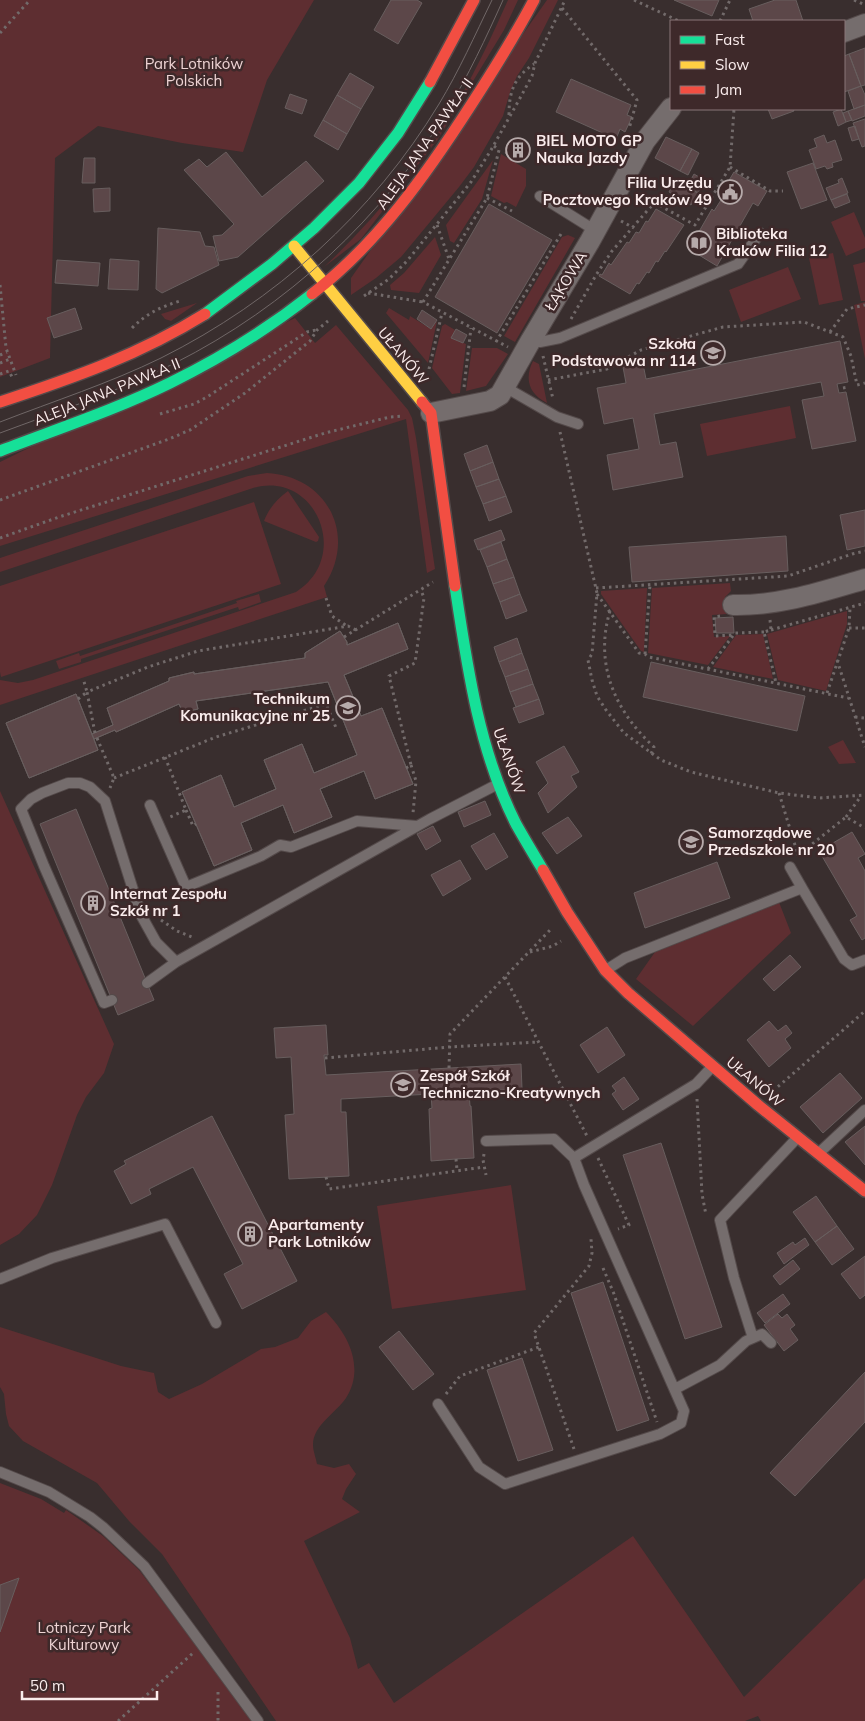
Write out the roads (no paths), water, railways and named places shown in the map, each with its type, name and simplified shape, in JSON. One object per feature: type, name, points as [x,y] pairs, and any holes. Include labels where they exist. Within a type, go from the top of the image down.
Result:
[{"type":"main road","name":"ALEJA JANA PAWŁA II","points":[[0,402],[97,368],[160,340],[221,303],[294,246],[365,176],[381,156],[439,68],[474,0]]},
{"type":"main road","name":"ALEJA JANA PAWŁA II","points":[[0,451],[139,397],[193,372],[268,327],[325,284],[373,238],[415,188],[487,82],[534,0]]},
{"type":"main road","name":"UŁANÓW","points":[[294,246],[431,413],[465,655],[485,741],[499,783],[516,822],[567,912],[605,970],[628,993],[758,1105],[819,1152],[865,1191]]},
{"type":"street","points":[[845,32],[865,24]]},
{"type":"street","name":"ŁĄKOWA","points":[[431,413],[490,401],[500,395],[596,231],[645,141],[670,109]]},
{"type":"street","points":[[727,611],[801,598],[865,579]]},
{"type":"lane","points":[[540,196],[596,231]]},
{"type":"lane","points":[[531,340],[540,342],[560,338],[738,264],[760,233]]},
{"type":"lane","points":[[505,387],[557,417],[578,424]]},
{"type":"lane","points":[[112,1000],[104,1003],[21,809],[31,799],[68,783],[80,783],[90,787],[105,802],[141,915],[156,942],[176,962]]},
{"type":"lane","points":[[147,983],[176,962],[414,826],[499,783]]},
{"type":"lane","points":[[150,805],[186,887],[261,856],[280,845],[291,847],[357,821],[414,826]]},
{"type":"lane","points":[[790,867],[844,959],[852,965],[865,960]]},
{"type":"lane","points":[[605,970],[624,958],[802,888]]},
{"type":"lane","points":[[574,1158],[696,1084],[712,1066]]},
{"type":"lane","points":[[819,1152],[865,1110]]},
{"type":"lane","points":[[753,1338],[734,1278],[720,1220],[798,1136]]},
{"type":"lane","points":[[438,1404],[479,1467],[505,1484],[660,1434],[681,1423],[684,1411],[605,1234],[574,1158],[554,1139],[486,1141]]},
{"type":"lane","points":[[0,1278],[52,1258],[166,1224],[216,1323]]},
{"type":"lane","points":[[674,1389],[720,1365],[746,1341],[762,1334],[771,1343]]},
{"type":"lane","points":[[0,1472],[49,1492],[90,1517],[144,1566],[258,1721]]},
{"type":"tram line","points":[[0,422],[102,384],[161,358],[243,310],[282,281],[352,217],[384,182],[413,144],[439,104],[467,53],[492,0]]},
{"type":"tram line","points":[[0,433],[111,392],[175,363],[255,315],[293,287],[329,256],[362,223],[393,188],[421,150],[447,111],[462,84],[503,0]]},
{"type":"place","name":"BIEL MOTO GP Nauka Jazdy","points":[[518,150]]},
{"type":"place","name":"Filia Urzędu Pocztowego Kraków 49","points":[[730,192]]},
{"type":"place","name":"Biblioteka Kraków Filia 12","points":[[699,243]]},
{"type":"place","name":"Szkoła Podstawowa nr 114","points":[[713,353]]},
{"type":"place","name":"Technikum Komunikacyjne nr 25","points":[[348,708]]},
{"type":"place","name":"Samorządowe Przedszkole nr 20","points":[[691,842]]},
{"type":"place","name":"Internat Zespołu Szkół nr 1","points":[[93,903]]},
{"type":"place","name":"Zespół Szkół Techniczno-Kreatywnych","points":[[403,1085]]},
{"type":"place","name":"Apartamenty Park Lotników","points":[[250,1234]]},
{"type":"park label","name":"Park Lotników Polskich","points":[[194,72]]},
{"type":"park label","name":"Lotniczy Park Kulturowy","points":[[84,1636]]}]
